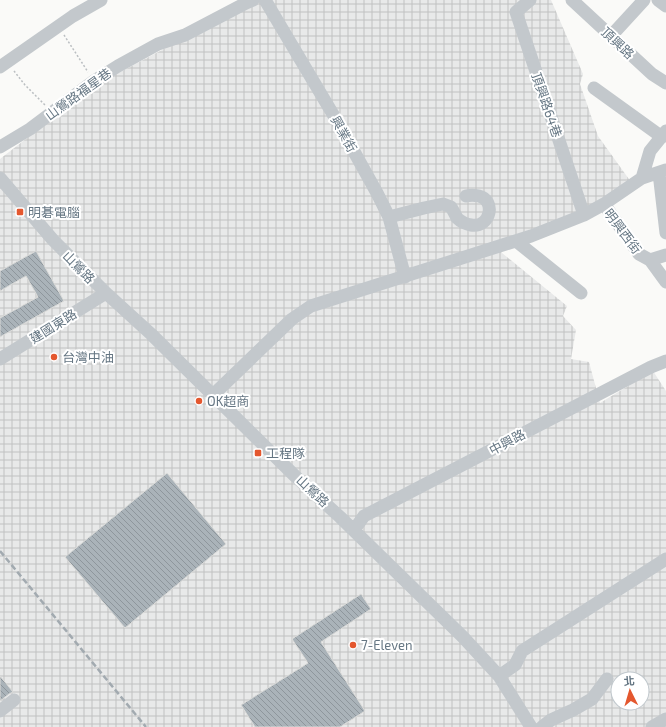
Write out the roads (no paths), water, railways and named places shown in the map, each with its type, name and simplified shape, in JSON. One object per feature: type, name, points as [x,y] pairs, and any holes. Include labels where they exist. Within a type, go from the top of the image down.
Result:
[{"type":"street","points":[[3,65],[73,16],[101,0]]},
{"type":"street","name":"興業街","points":[[265,0],[337,121],[377,192],[389,217],[405,277]]},
{"type":"street","name":"頂興路64巷","points":[[530,0],[516,12],[584,215]]},
{"type":"street","name":"頂興路","points":[[572,0],[652,74],[666,83]]},
{"type":"street","points":[[611,36],[644,0]]},
{"type":"street","points":[[658,0],[666,6]]},
{"type":"street","name":"山鶯路福星巷","points":[[0,147],[30,129],[94,81],[118,66],[158,44],[185,35],[247,1]]},
{"type":"street","points":[[594,88],[664,134],[650,150],[642,178]]},
{"type":"street","points":[[213,395],[292,319],[311,306],[531,236],[584,215],[604,204],[642,178],[662,172],[666,233]]},
{"type":"street","name":"山鶯路","points":[[0,178],[53,240],[106,293],[151,334],[295,476],[354,530],[463,637],[499,676],[530,727]]},
{"type":"street","points":[[389,217],[443,204],[451,207],[457,217],[465,224],[476,226],[482,224],[488,217],[489,208],[487,202],[484,197],[476,195],[466,196]]},
{"type":"street","name":"明興西街","points":[[604,204],[639,254],[650,260],[666,255]]},
{"type":"street","points":[[516,241],[581,293]]},
{"type":"street","points":[[650,260],[666,282]]},
{"type":"street","name":"建國東路","points":[[0,359],[106,293]]},
{"type":"street","name":"中興路","points":[[354,530],[364,516],[666,361]]},
{"type":"street","points":[[499,676],[515,665],[522,651],[666,559]]},
{"type":"street","points":[[542,727],[592,698],[607,679]]},
{"type":"street","points":[[0,711],[14,700]]},
{"type":"street","points":[[652,727],[666,719]]},
{"type":"railway","points":[[0,551],[146,727]]},
{"type":"place","name":"明碁電腦","points":[[20,212]]},
{"type":"place","name":"台灣中油","points":[[54,357]]},
{"type":"place","name":"OK超商","points":[[199,401]]},
{"type":"place","name":"工程隊","points":[[258,453]]},
{"type":"place","name":"7-Eleven","points":[[353,645]]}]
